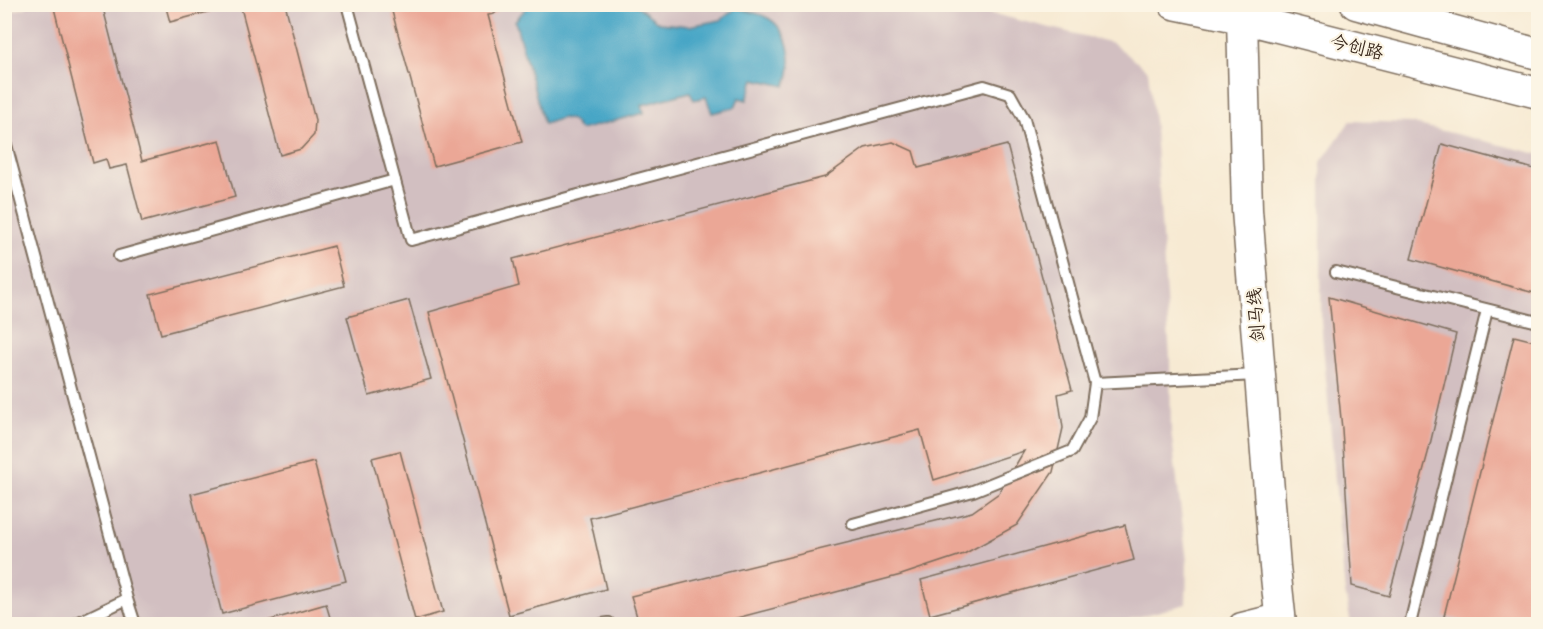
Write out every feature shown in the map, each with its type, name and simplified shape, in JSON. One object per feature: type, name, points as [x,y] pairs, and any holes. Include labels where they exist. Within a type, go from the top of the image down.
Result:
[{"type":"main road","name":"今创路","points":[[1174,4],[1242,11],[1539,93]]},
{"type":"main road","points":[[1356,4],[1539,54]]},
{"type":"main road","name":"剑马线","points":[[1242,11],[1247,210],[1280,619]]},
{"type":"street","points":[[1240,624],[1280,619]]},
{"type":"lane","points":[[347,4],[411,240],[984,86],[1010,94],[1024,119],[1095,383],[1090,418],[1072,451],[973,491],[853,524]]},
{"type":"lane","points":[[4,138],[135,624]]},
{"type":"lane","points":[[119,256],[394,180]]},
{"type":"lane","points":[[1336,272],[1539,322]]},
{"type":"lane","points":[[1410,624],[1487,310]]},
{"type":"lane","points":[[1095,383],[1260,375]]},
{"type":"lane","points":[[75,624],[127,599]]},
{"type":"shaded area","points":[[27,4],[952,4],[1113,43],[1148,71],[1155,129],[1170,358],[1171,431],[1187,561],[1186,604],[1112,624],[5,624],[5,13],[27,7]]},
{"type":"shaded area","points":[[1350,121],[1410,123],[1538,154],[1538,624],[1351,624],[1345,592],[1321,322],[1321,162]]},
{"type":"water","points":[[529,5],[636,5],[659,23],[689,26],[721,20],[736,8],[752,12],[768,18],[786,39],[790,58],[788,77],[785,86],[754,79],[747,100],[739,98],[735,107],[712,113],[706,97],[694,100],[690,92],[642,105],[644,113],[580,130],[572,120],[562,118],[544,124],[515,21]]},
{"type":"building","points":[[53,4],[102,4],[142,161],[220,140],[235,197],[142,222],[127,165],[109,169],[106,159],[93,163]]},
{"type":"building","points":[[165,4],[234,4],[234,5],[170,22]]},
{"type":"building","points":[[240,4],[285,4],[315,120],[314,135],[301,149],[280,155]]},
{"type":"building","points":[[390,4],[505,4],[494,14],[488,15],[522,142],[434,166]]},
{"type":"building","points":[[893,142],[913,151],[918,168],[1007,145],[1072,390],[1058,394],[1063,428],[1053,472],[1017,525],[964,554],[901,575],[714,624],[639,624],[631,596],[972,512],[999,493],[1024,451],[934,480],[920,430],[590,518],[606,589],[509,615],[429,312],[519,286],[513,259],[825,177],[865,148]]},
{"type":"building","points":[[1442,144],[1538,170],[1538,294],[1411,259]]},
{"type":"building","points":[[334,246],[344,286],[161,334],[150,294]]},
{"type":"building","points":[[1329,297],[1456,334],[1428,453],[1389,596],[1352,586],[1342,429]]},
{"type":"building","points":[[409,300],[431,379],[369,396],[347,317]]},
{"type":"building","points":[[1514,336],[1538,342],[1538,624],[1476,624],[1444,616]]},
{"type":"building","points":[[400,451],[443,612],[415,620],[372,458]]},
{"type":"building","points":[[314,462],[346,581],[222,614],[191,494]]},
{"type":"building","points":[[1125,525],[1134,560],[930,615],[921,580]]},
{"type":"building","points":[[326,604],[332,624],[257,624]]}]
